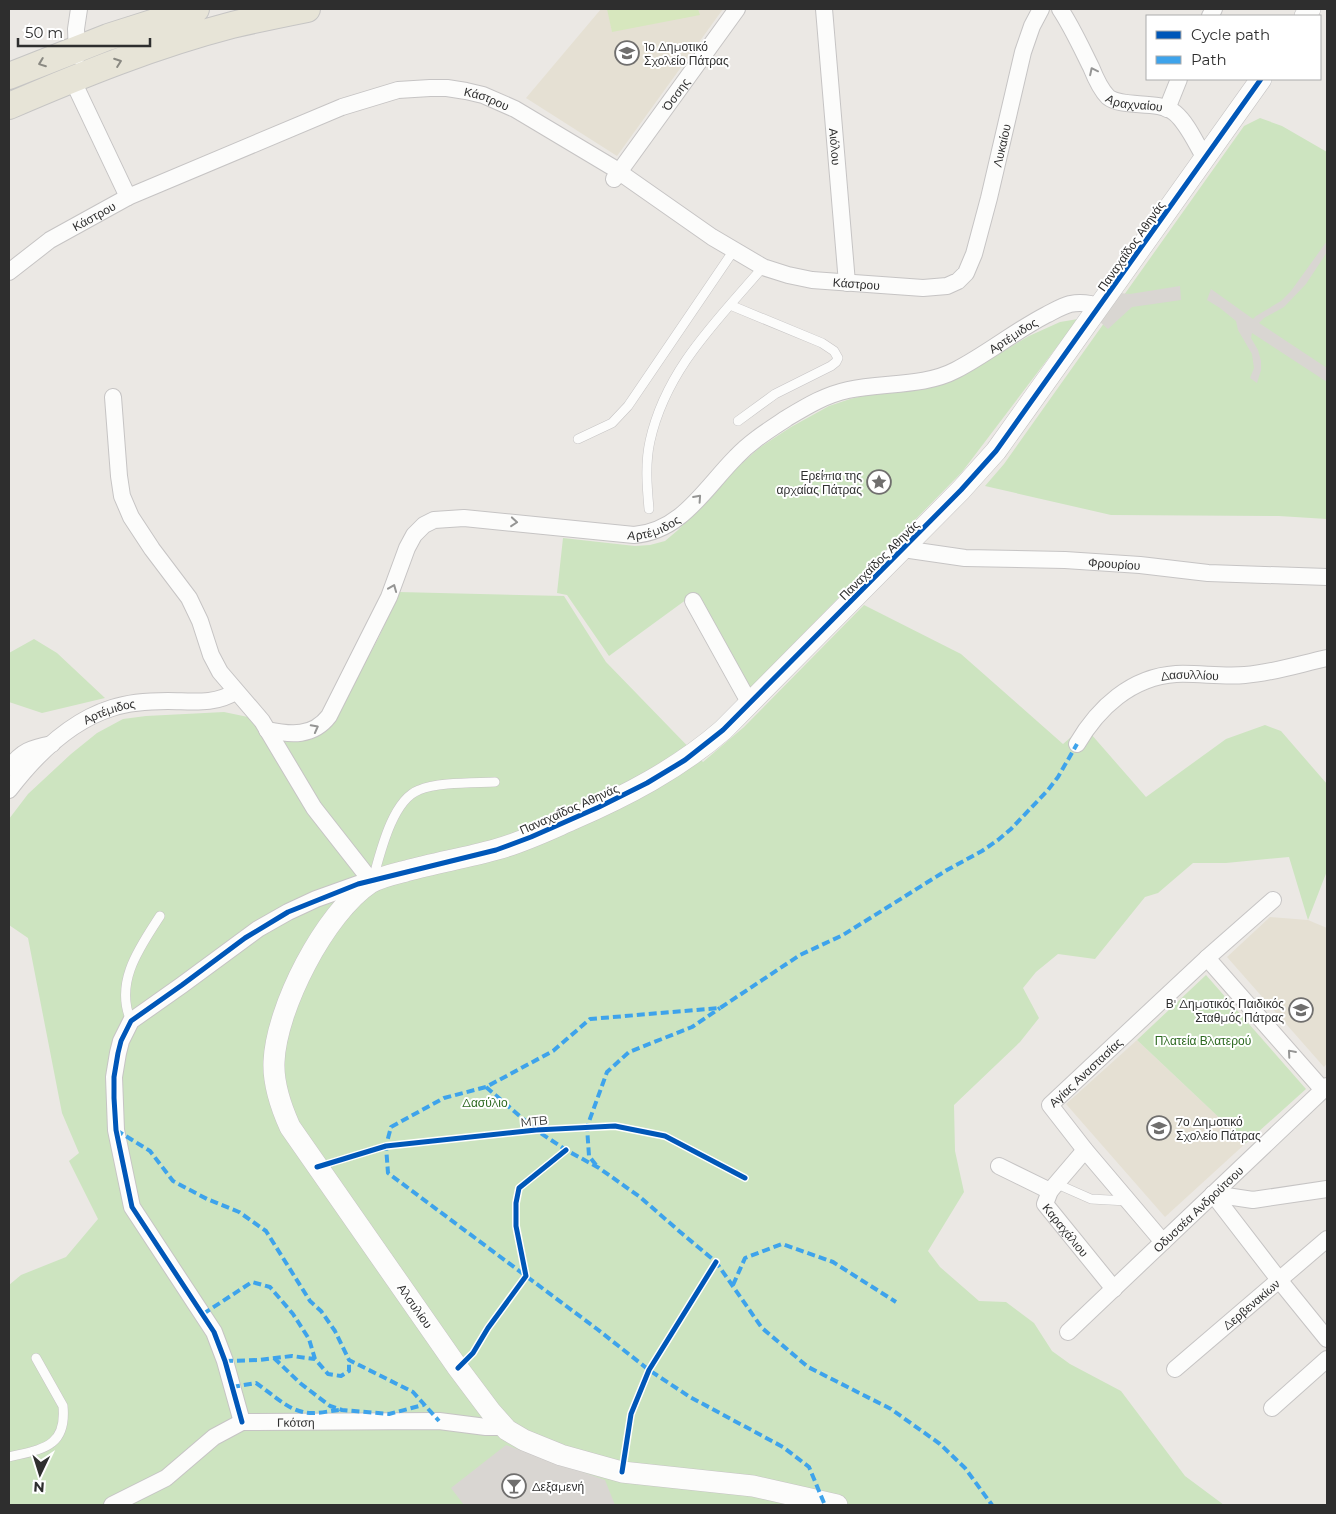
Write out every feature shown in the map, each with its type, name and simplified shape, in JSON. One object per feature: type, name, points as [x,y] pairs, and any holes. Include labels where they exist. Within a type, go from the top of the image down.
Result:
[{"type":"main road","points":[[9,76],[140,26],[196,9]]},
{"type":"main road","points":[[9,106],[77,77],[145,52],[231,26],[307,9]]},
{"type":"street","points":[[79,9],[76,29],[77,77],[128,197]]},
{"type":"street","name":"Όσσης","points":[[616,175],[736,9]]},
{"type":"street","name":"Αιόλου","points":[[824,9],[847,283]]},
{"type":"street","name":"Λυκαίου","points":[[958,281],[966,273],[974,254],[1023,52],[1029,33],[1041,9]]},
{"type":"street","name":"Αραχναίου","points":[[1060,9],[1071,26],[1100,86],[1110,98],[1123,102],[1167,108],[1175,113],[1205,158]]},
{"type":"street","points":[[1167,108],[1179,80]]},
{"type":"street","name":"Παναχαΐδος Αθηνάς","points":[[372,882],[415,869],[496,850],[532,837],[600,807],[647,783],[685,760],[723,730],[962,490],[996,452],[1260,80]]},
{"type":"street","name":"Κάστρου","points":[[9,272],[50,240],[128,197],[342,107],[383,93],[412,88],[448,88],[475,93],[500,102],[534,120],[712,237],[763,267],[796,278],[847,283],[938,288],[958,281]]},
{"type":"street","name":"Αρτέμιδος","points":[[267,730],[292,734],[306,733],[318,727],[330,716],[390,597],[410,542],[418,530],[429,522],[464,518],[624,534],[654,532],[681,517],[751,442],[819,399],[848,390],[914,382],[945,375],[964,366],[1036,320],[1062,307],[1084,303],[1100,307]]},
{"type":"street","points":[[113,397],[118,476],[122,496],[139,531],[189,598],[200,621],[215,664],[235,692],[259,717],[314,808],[372,882],[358,884],[334,892],[274,919],[245,938],[131,1021],[121,1041],[118,1053],[114,1077],[116,1130],[132,1207],[214,1332],[225,1361],[242,1422]]},
{"type":"street","name":"Φρουρίου","points":[[903,550],[965,558],[1065,560],[1140,565],[1208,573],[1327,577]]},
{"type":"street","points":[[693,601],[749,702]]},
{"type":"street","name":"Δασυλλίου","points":[[1077,744],[1093,719],[1110,701],[1150,679],[1176,674],[1251,675],[1327,658]]},
{"type":"street","name":"Αρτέμιδος","points":[[9,790],[52,744],[85,720],[120,705],[167,701],[212,701],[235,692]]},
{"type":"street","points":[[9,768],[23,753],[34,747],[52,744]]},
{"type":"street","name":"Αλσυλίου","points":[[372,882],[348,902],[337,916],[314,950],[296,983],[279,1032],[275,1051],[274,1071],[280,1103],[290,1127],[458,1368],[504,1427],[524,1440],[561,1455],[622,1472],[746,1485],[837,1505]]},
{"type":"street","name":"Αγίας Αναστασίας","points":[[1163,1242],[1085,1150],[1050,1105],[1207,958],[1273,900]]},
{"type":"street","points":[[1207,958],[1325,1088]]},
{"type":"street","name":"Οδυσσέα Ανδρούτσου","points":[[1068,1332],[1325,1088]]},
{"type":"street","points":[[1054,1188],[1085,1150]]},
{"type":"street","name":"Καραχάλιου","points":[[999,1166],[1054,1188],[1045,1204],[1114,1288]]},
{"type":"street","points":[[1213,1194],[1253,1200],[1327,1188]]},
{"type":"street","points":[[1213,1194],[1327,1339]]},
{"type":"street","name":"Δερβενακίων","points":[[1175,1369],[1327,1239]]},
{"type":"street","points":[[1272,1408],[1327,1359]]},
{"type":"street","name":"Γκότση","points":[[112,1505],[166,1478],[214,1437],[242,1422],[439,1421],[486,1427],[504,1427]]},
{"type":"lane","points":[[578,439],[612,423],[624,411],[734,250]]},
{"type":"lane","points":[[648,509],[647,472],[652,433],[673,380],[689,354],[763,267]]},
{"type":"lane","points":[[730,305],[822,343],[834,351],[838,358],[831,366],[775,394],[738,421]]},
{"type":"lane","points":[[372,882],[392,819],[411,794],[424,788],[495,782]]},
{"type":"lane","points":[[131,1021],[126,1004],[129,972],[136,954],[160,916]]},
{"type":"lane","points":[[1054,1188],[1092,1199],[1130,1202]]},
{"type":"lane","points":[[9,1457],[50,1446],[61,1432],[63,1406],[36,1358]]},
{"type":"shaded area","name":"1ο Δημοτικό Σχολείο Πάτρας","points":[[601,9],[723,9],[617,156],[526,98]]},
{"type":"shaded area","points":[[1327,241],[1327,252],[1306,284],[1284,307],[1264,318],[1259,323],[1327,368],[1327,382],[1252,333],[1251,338],[1258,350],[1261,361],[1261,370],[1257,383],[1250,378],[1254,368],[1252,354],[1238,330],[1236,321],[1207,300],[1211,289],[1253,319],[1281,301],[1291,291]]},
{"type":"shaded area","points":[[1180,286],[1181,300],[1132,307],[1108,329],[1100,322],[1120,293],[1130,294]]},
{"type":"shaded area","name":"Β' Δημοτικός Παιδικός Σταθμός Πάτρας","points":[[1270,917],[1308,920],[1327,928],[1327,1063],[1324,1067],[1227,957]]},
{"type":"shaded area","name":"7ο Δημοτικό Σχολείο Πάτρας","points":[[1137,1040],[1246,1143],[1165,1217],[1066,1104]]},
{"type":"shaded area","points":[[506,1445],[605,1480],[615,1505],[464,1505],[451,1488]]},
{"type":"green space","points":[[607,9],[698,9],[700,15],[612,32]]},
{"type":"green space","points":[[1260,118],[1282,126],[1327,152],[1327,519],[1279,516],[1111,515],[985,486],[1004,464],[1244,126]]},
{"type":"green space","points":[[1078,319],[962,472],[750,688],[694,594],[609,656],[567,595],[557,593],[563,538],[635,546],[665,541],[759,448],[791,427],[829,406],[850,399],[967,372],[1029,336],[1060,322]]},
{"type":"green space","name":"Δασύλιο","points":[[399,592],[564,596],[606,662],[703,762],[744,727],[864,605],[961,654],[1063,744],[1084,726],[1146,797],[1226,739],[1265,725],[1281,731],[1327,784],[1327,871],[1308,920],[1289,857],[1226,863],[1193,863],[1158,893],[1145,897],[1095,959],[1058,954],[1036,972],[1023,988],[1039,1018],[1020,1042],[954,1105],[955,1151],[964,1192],[928,1251],[940,1267],[979,1301],[1006,1302],[1034,1323],[1052,1351],[1070,1364],[1121,1391],[1185,1476],[1224,1505],[9,1505],[9,1285],[21,1275],[66,1257],[98,1219],[69,1161],[79,1153],[62,1113],[28,938],[9,925],[9,819],[28,794],[71,754],[97,733],[123,719],[224,712],[248,717],[263,735],[332,723],[379,637]]},
{"type":"green space","points":[[34,639],[57,653],[105,698],[42,713],[9,702],[9,653]]},
{"type":"green space","name":"Πλατεία Βλατερού","points":[[1206,975],[1306,1089],[1246,1143],[1137,1040]]},
{"type":"marked path","points":[[824,1503],[809,1467],[783,1447],[690,1397],[649,1370],[388,1173],[386,1146],[391,1127],[444,1098],[486,1087],[553,1051],[590,1019],[720,1008],[800,955],[843,935],[998,840],[1048,790],[1058,777],[1077,744]]},
{"type":"marked path","points":[[596,1165],[589,1156],[587,1127],[607,1072],[629,1052],[692,1027],[720,1008]]},
{"type":"marked path","points":[[486,1087],[536,1130],[566,1150],[599,1168],[640,1197],[716,1262],[762,1328],[808,1367],[891,1409],[940,1444],[965,1468],[992,1505]]},
{"type":"marked path","points":[[116,1130],[150,1151],[173,1181],[207,1199],[239,1212],[266,1231],[310,1301],[321,1311],[335,1331],[349,1360],[413,1392],[439,1421]]},
{"type":"marked path","points":[[733,1285],[745,1258],[782,1244],[833,1262],[896,1302]]},
{"type":"marked path","points":[[203,1314],[252,1282],[270,1287],[293,1314],[309,1339],[315,1359],[328,1374],[341,1376],[349,1371],[349,1360]]},
{"type":"marked path","points":[[225,1361],[259,1360],[292,1356],[315,1359]]},
{"type":"marked path","points":[[274,1358],[300,1383],[330,1406],[342,1410],[389,1414],[423,1405]]},
{"type":"marked path","points":[[232,1387],[256,1383],[285,1404],[307,1413],[339,1410]]},
{"type":"cycle path","points":[[242,1422],[225,1361],[214,1332],[132,1207],[116,1130],[114,1098],[114,1077],[118,1053],[121,1041],[131,1021],[245,938],[288,912],[358,884],[496,850],[531,837],[599,807],[647,783],[685,760],[723,730],[961,490],[996,451],[1260,80]]},
{"type":"cycle path","name":"MTB","points":[[317,1167],[386,1146],[536,1130],[615,1126],[665,1136],[745,1178]]},
{"type":"cycle path","points":[[458,1368],[473,1353],[488,1328],[526,1276],[516,1226],[516,1203],[519,1188],[566,1150]]},
{"type":"cycle path","points":[[622,1472],[631,1414],[649,1370],[716,1262]]},
{"type":"place","name":"1ο Δημοτικό Σχολείο Πάτρας","points":[[627,53]]},
{"type":"place","name":"Ερείπια της αρχαίας Πάτρας","points":[[879,482]]},
{"type":"place","name":"Β' Δημοτικός Παιδικός Σταθμός Πάτρας","points":[[1301,1010]]},
{"type":"place","name":"7ο Δημοτικό Σχολείο Πάτρας","points":[[1159,1128]]},
{"type":"place","name":"Δεξαμενή","points":[[514,1486]]}]
